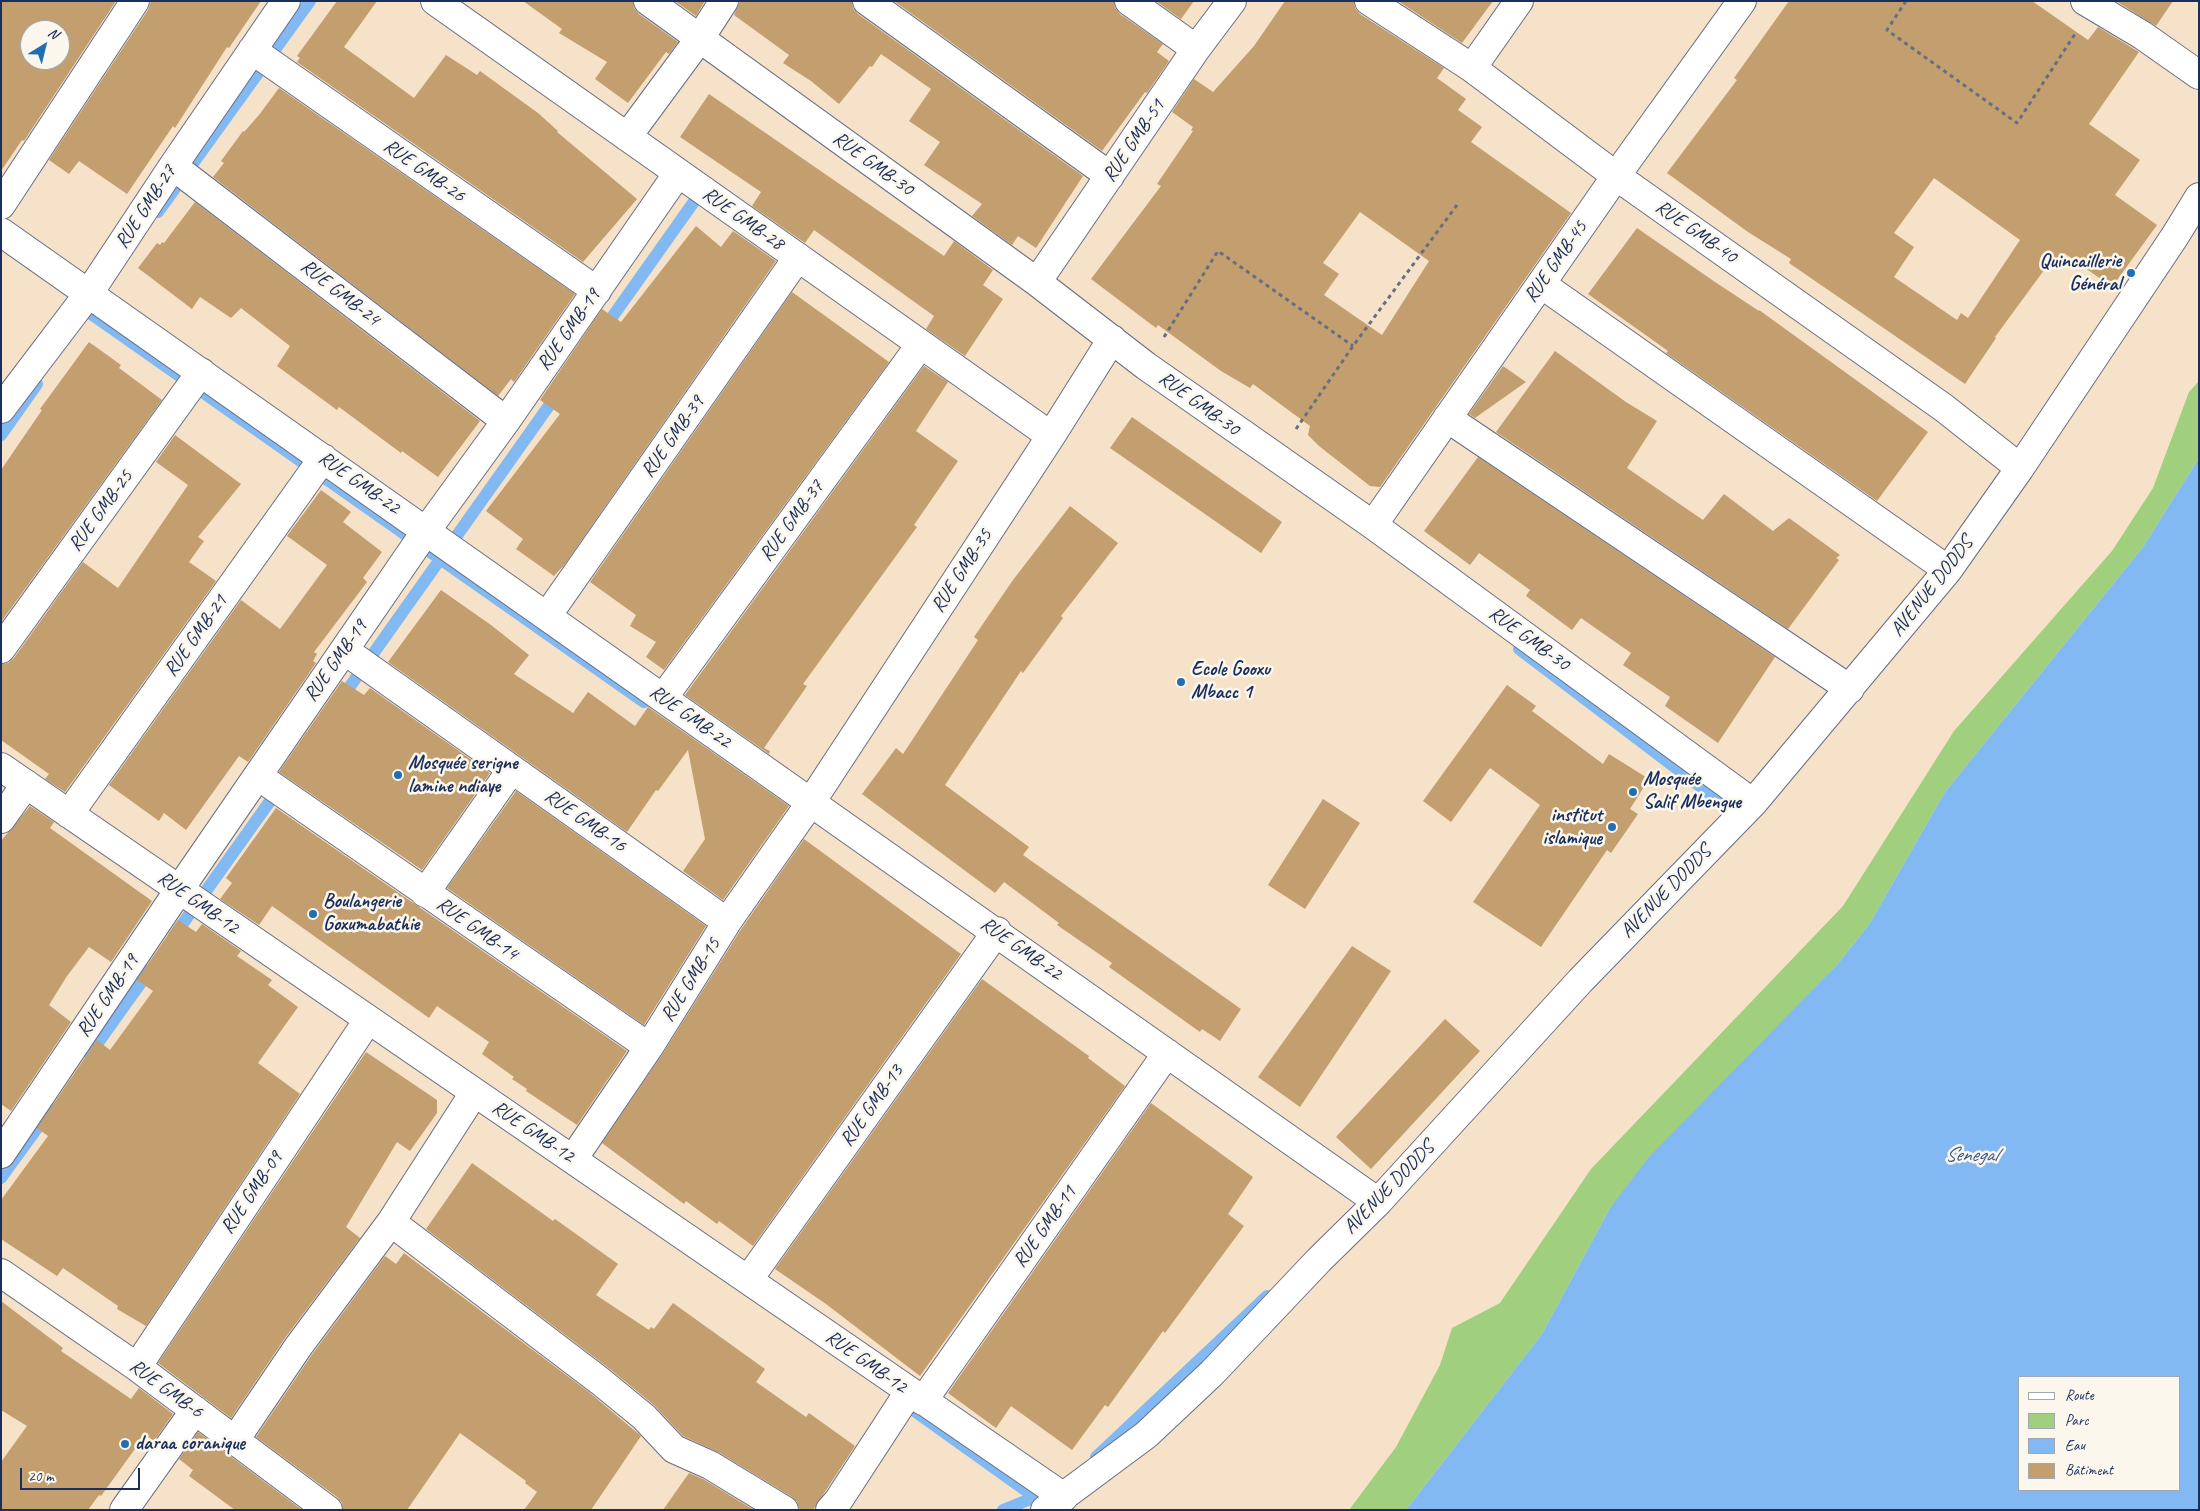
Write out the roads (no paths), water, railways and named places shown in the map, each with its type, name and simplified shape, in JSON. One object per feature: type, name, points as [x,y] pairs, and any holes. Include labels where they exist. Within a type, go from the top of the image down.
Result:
[{"type":"street","points":[[1,205],[136,1]]},
{"type":"street","name":"RUE GMB-27","points":[[1,409],[89,293],[286,1]]},
{"type":"street","name":"RUE GMB-28","points":[[435,1],[1051,436]]},
{"type":"street","name":"RUE GMB-30","points":[[648,1],[1037,282],[1146,366],[1373,525],[1753,803]]},
{"type":"street","points":[[627,137],[700,38],[724,1]]},
{"type":"street","points":[[867,1],[1110,176]]},
{"type":"street","points":[[1128,1],[1196,49]]},
{"type":"street","name":"RUE GMB-51","points":[[1037,282],[1196,49],[1232,1]]},
{"type":"street","name":"RUE GMB-40","points":[[1369,1],[1472,68],[1616,176],[1859,346],[1944,408],[2020,468]]},
{"type":"street","points":[[1472,68],[1519,1]]},
{"type":"street","name":"RUE GMB-45","points":[[1373,525],[1616,176],[1742,1]]},
{"type":"street","points":[[2089,4],[2142,35],[2199,75]]},
{"type":"street","name":"RUE GMB-26","points":[[252,50],[596,291]]},
{"type":"street","name":"RUE GMB-24","points":[[173,166],[506,421]]},
{"type":"street","name":"RUE GMB-19","points":[[1,1154],[426,531],[506,421],[678,172]]},
{"type":"street","name":"AVENUE DODDS","points":[[1054,1503],[1146,1436],[1212,1373],[1319,1260],[1378,1202],[1581,980],[1753,803],[1948,570],[2020,468],[2199,197]]},
{"type":"street","name":"RUE GMB-22","points":[[1,232],[997,931],[1378,1202]]},
{"type":"street","name":"RUE GMB-39","points":[[547,616],[798,257]]},
{"type":"street","points":[[1541,284],[1948,570]]},
{"type":"street","name":"RUE GMB-35","points":[[811,802],[1051,436],[1112,339]]},
{"type":"street","name":"RUE GMB-37","points":[[663,698],[921,344]]},
{"type":"street","name":"RUE GMB-25","points":[[1,649],[202,372]]},
{"type":"street","points":[[1447,418],[1850,689]]},
{"type":"street","name":"RUE GMB-21","points":[[69,814],[323,458]]},
{"type":"street","name":"RUE GMB-16","points":[[344,650],[728,922]]},
{"type":"street","name":"RUE GMB-12","points":[[1,767],[368,1020],[574,1159],[916,1396],[1054,1503]]},
{"type":"street","points":[[425,893],[512,769]]},
{"type":"street","name":"RUE GMB-14","points":[[258,776],[649,1047]]},
{"type":"street","points":[[1,819],[26,784]]},
{"type":"street","name":"RUE GMB-15","points":[[574,1159],[649,1047],[728,922],[811,802]]},
{"type":"street","name":"RUE GMB-13","points":[[748,1280],[997,931]]},
{"type":"street","name":"RUE GMB-09","points":[[137,1367],[368,1020]]},
{"type":"street","name":"RUE GMB-11","points":[[830,1510],[916,1396],[1167,1053]]},
{"type":"street","points":[[235,1440],[298,1347],[391,1222],[474,1092]]},
{"type":"street","points":[[391,1222],[600,1381],[644,1417],[674,1449],[710,1465],[784,1510]]},
{"type":"street","name":"RUE GMB-6","points":[[1,1273],[137,1367],[328,1510]]},
{"type":"street","points":[[124,1510],[195,1410]]},
{"type":"water","name":"Senegal","points":[[2199,458],[2199,1510],[1406,1510],[1542,1334],[1610,1208],[1649,1157],[1837,965],[1870,923],[1945,792],[2143,547]]},
{"type":"waterway","points":[[158,212],[310,1]]},
{"type":"waterway","points":[[603,330],[698,196]]},
{"type":"waterway","points":[[87,311],[644,702]]},
{"type":"waterway","points":[[1,435],[37,384]]},
{"type":"waterway","points":[[341,699],[558,393]]},
{"type":"waterway","points":[[1519,649],[1730,809]]},
{"type":"waterway","points":[[174,936],[280,787]]},
{"type":"waterway","points":[[90,1054],[150,970]]},
{"type":"waterway","points":[[1,1178],[51,1109]]},
{"type":"waterway","points":[[1096,1457],[1267,1296]]},
{"type":"waterway","points":[[909,1407],[1035,1497]]},
{"type":"waterway","points":[[1003,1510],[1053,1490]]},
{"type":"place","name":"Quincaillerie Général","points":[[2131,273]]},
{"type":"place","name":"Ecole Gooxu Mbacc 1","points":[[1181,682]]},
{"type":"place","name":"Mosquée serigne lamine ndiaye","points":[[398,775]]},
{"type":"place","name":"Mosquée Salif Mbengue","points":[[1633,792]]},
{"type":"place","name":"institut islamique","points":[[1612,827]]},
{"type":"place","name":"Boulangerie Goxumabathie","points":[[313,914]]},
{"type":"place","name":"daraa coranique","points":[[125,1444]]}]
